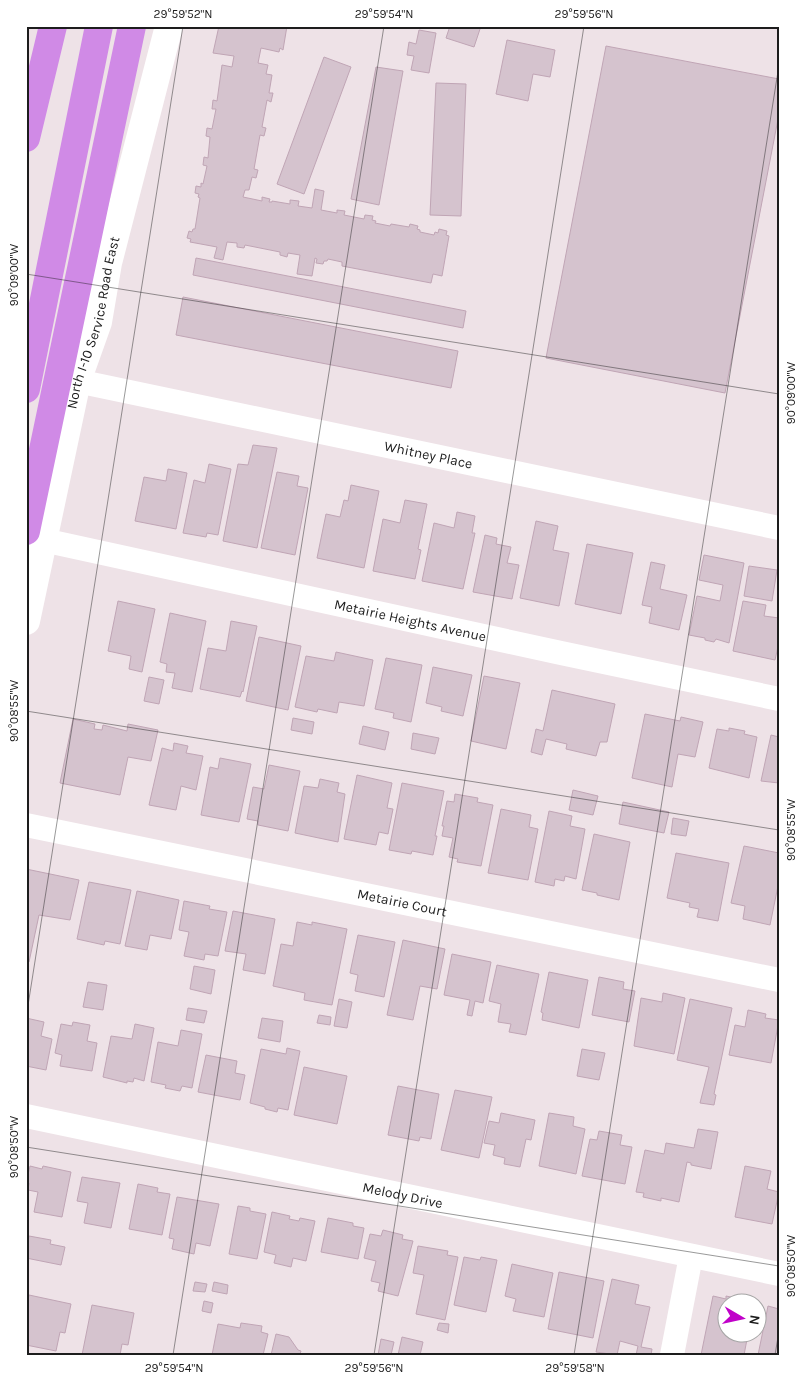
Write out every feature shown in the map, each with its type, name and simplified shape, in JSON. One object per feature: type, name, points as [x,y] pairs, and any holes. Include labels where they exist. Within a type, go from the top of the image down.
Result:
[{"type":"highway","points":[[26,138],[53,26]]},
{"type":"highway","points":[[26,388],[99,26]]},
{"type":"highway","points":[[35,536],[132,27]]},
{"type":"street","name":"North I-10 Service Road East","points":[[26,621],[35,536],[78,381],[98,322],[108,263],[169,26]]},
{"type":"street","name":"Whitney Place","points":[[78,381],[779,528]]},
{"type":"street","name":"Metairie Heights Avenue","points":[[35,536],[561,654],[779,699]]},
{"type":"street","name":"Metairie Court","points":[[26,825],[779,980]]},
{"type":"street","name":"Melody Drive","points":[[26,1116],[779,1274]]},
{"type":"street","points":[[672,1355],[691,1256]]},
{"type":"building","points":[[219,26],[287,26],[283,50],[280,48],[279,52],[261,48],[258,63],[268,65],[266,74],[272,75],[269,93],[273,93],[271,102],[267,100],[262,127],[266,128],[264,136],[260,135],[254,169],[258,170],[256,178],[252,177],[249,190],[245,190],[243,197],[262,201],[262,197],[270,199],[269,202],[290,204],[290,200],[299,201],[298,206],[312,208],[315,189],[324,191],[321,210],[337,213],[337,210],[345,211],[344,215],[364,219],[365,215],[373,216],[372,220],[376,221],[375,223],[390,226],[391,224],[409,227],[410,224],[418,226],[417,229],[420,232],[434,235],[435,232],[438,233],[439,229],[447,231],[446,235],[449,236],[442,276],[433,274],[431,283],[342,266],[342,262],[328,259],[323,264],[316,263],[317,259],[315,258],[312,276],[297,274],[300,255],[288,253],[287,257],[280,255],[280,252],[245,245],[244,248],[237,247],[237,243],[227,242],[223,260],[214,258],[217,247],[190,242],[191,239],[187,238],[189,231],[192,232],[195,229],[200,198],[198,197],[199,194],[195,193],[196,186],[201,187],[201,183],[203,184],[207,166],[203,165],[204,157],[208,158],[210,137],[206,136],[207,128],[212,129],[216,109],[212,109],[213,100],[217,101],[222,65],[232,67],[234,56],[213,53]]},
{"type":"building","points":[[450,26],[481,26],[474,47],[446,38]]},
{"type":"building","points":[[419,30],[436,33],[429,73],[411,70],[414,56],[407,55],[409,42],[416,44]]},
{"type":"building","points":[[507,40],[555,50],[550,77],[533,74],[528,101],[496,94]]},
{"type":"building","points":[[606,46],[779,79],[779,114],[725,393],[546,358]]},
{"type":"building","points":[[324,57],[351,67],[304,194],[277,184]]},
{"type":"building","points":[[376,67],[403,71],[379,205],[351,199]]},
{"type":"building","points":[[436,83],[466,84],[461,216],[430,215]]},
{"type":"building","points":[[196,258],[466,311],[463,328],[193,275]]},
{"type":"building","points":[[183,297],[458,351],[451,388],[176,335]]},
{"type":"building","points":[[253,445],[277,448],[257,548],[223,541],[238,464],[248,465]]},
{"type":"building","points":[[209,464],[231,469],[218,535],[207,533],[206,537],[183,533],[194,480],[205,483]]},
{"type":"building","points":[[168,469],[187,473],[176,529],[135,521],[144,477],[166,481]]},
{"type":"building","points":[[277,472],[299,476],[297,486],[308,488],[295,555],[261,548]]},
{"type":"building","points":[[351,485],[379,491],[364,568],[317,558],[326,514],[340,517],[344,500],[348,501]]},
{"type":"building","points":[[405,500],[427,504],[418,549],[421,550],[415,579],[373,571],[383,519],[400,523]]},
{"type":"building","points":[[457,512],[475,516],[472,533],[475,533],[463,589],[422,581],[434,523],[454,528]]},
{"type":"building","points":[[536,521],[558,526],[553,550],[569,553],[559,606],[520,598]]},
{"type":"building","points":[[485,535],[497,538],[496,544],[511,547],[507,563],[519,565],[512,599],[473,592]]},
{"type":"building","points":[[587,544],[633,553],[621,614],[575,604]]},
{"type":"building","points":[[704,555],[744,563],[729,643],[716,639],[714,642],[689,635],[697,596],[720,601],[723,585],[699,580]]},
{"type":"building","points":[[651,562],[665,565],[660,589],[687,595],[679,630],[649,623],[652,607],[642,605]]},
{"type":"building","points":[[749,566],[777,570],[772,601],[744,596]]},
{"type":"building","points":[[118,601],[155,609],[142,672],[129,669],[131,656],[108,651]]},
{"type":"building","points":[[743,601],[766,605],[764,616],[779,618],[779,642],[775,660],[733,651]]},
{"type":"building","points":[[170,613],[206,621],[192,692],[172,688],[175,673],[166,672],[167,664],[160,662]]},
{"type":"building","points":[[231,621],[257,626],[243,692],[240,697],[200,689],[208,648],[226,651]]},
{"type":"building","points":[[259,637],[301,646],[288,710],[246,701]]},
{"type":"building","points":[[336,652],[373,660],[364,706],[339,702],[337,713],[318,709],[317,712],[295,707],[306,656],[334,661]]},
{"type":"building","points":[[386,658],[422,665],[411,722],[393,718],[394,713],[375,709]]},
{"type":"building","points":[[433,667],[472,675],[463,716],[441,711],[442,707],[426,703]]},
{"type":"building","points":[[484,676],[520,683],[506,749],[471,741]]},
{"type":"building","points":[[149,677],[164,680],[159,704],[144,701]]},
{"type":"building","points":[[552,690],[615,704],[607,742],[600,742],[596,756],[566,749],[567,744],[546,739],[542,755],[531,752],[536,729],[543,731]]},
{"type":"building","points":[[645,714],[680,721],[681,717],[703,722],[695,757],[678,754],[672,787],[632,778]]},
{"type":"building","points":[[293,718],[314,722],[312,734],[291,730]]},
{"type":"building","points":[[73,719],[95,724],[94,729],[102,730],[103,725],[127,731],[128,724],[158,730],[151,761],[128,757],[120,795],[60,783]]},
{"type":"building","points":[[363,726],[389,732],[385,750],[359,744]]},
{"type":"building","points":[[729,728],[745,731],[744,734],[757,737],[749,778],[709,768],[717,729],[729,731]]},
{"type":"building","points":[[413,733],[439,738],[435,754],[411,749]]},
{"type":"building","points":[[771,735],[779,737],[779,783],[761,781]]},
{"type":"building","points":[[174,743],[188,746],[186,753],[203,756],[196,790],[181,786],[176,810],[149,805],[162,748],[173,751]]},
{"type":"building","points":[[220,758],[251,764],[239,822],[201,815],[210,767],[218,769]]},
{"type":"building","points":[[269,765],[300,771],[288,831],[258,825],[258,821],[247,819],[253,787],[264,789]]},
{"type":"building","points":[[357,775],[392,783],[387,808],[393,809],[388,834],[379,832],[376,845],[344,839]]},
{"type":"building","points":[[320,779],[339,783],[337,792],[345,794],[338,842],[295,833],[304,786],[318,788]]},
{"type":"building","points":[[402,783],[444,791],[433,855],[412,851],[411,854],[389,850]]},
{"type":"building","points":[[573,790],[598,796],[593,815],[569,810]]},
{"type":"building","points":[[455,794],[478,798],[477,802],[493,805],[481,866],[457,862],[458,859],[449,857],[453,838],[442,836],[444,826],[442,826],[447,801],[454,802]]},
{"type":"building","points":[[623,802],[669,812],[664,833],[619,824]]},
{"type":"building","points":[[501,809],[531,815],[529,827],[538,829],[528,880],[488,873]]},
{"type":"building","points":[[549,811],[572,816],[570,826],[585,829],[576,879],[565,876],[564,881],[555,879],[554,886],[535,882]]},
{"type":"building","points":[[673,818],[689,821],[686,836],[671,834]]},
{"type":"building","points":[[594,834],[630,842],[619,900],[582,890]]},
{"type":"building","points":[[744,846],[779,853],[779,881],[770,925],[743,919],[745,906],[731,903]]},
{"type":"building","points":[[676,853],[729,863],[718,921],[697,917],[699,909],[689,907],[690,903],[667,898]]},
{"type":"building","points":[[26,869],[79,880],[70,920],[39,915],[29,962],[26,961]]},
{"type":"building","points":[[89,882],[131,890],[120,944],[105,941],[104,945],[77,939]]},
{"type":"building","points":[[137,891],[179,900],[171,939],[150,935],[147,950],[125,946]]},
{"type":"building","points":[[184,901],[210,906],[209,909],[227,912],[218,956],[205,954],[204,960],[184,956],[189,932],[179,930]]},
{"type":"building","points":[[233,911],[275,919],[265,974],[243,970],[246,954],[225,951]]},
{"type":"building","points":[[297,922],[312,925],[312,922],[347,929],[332,1005],[304,1000],[305,993],[273,986],[281,944],[293,946]]},
{"type":"building","points":[[358,935],[395,942],[384,997],[355,991],[358,975],[350,973]]},
{"type":"building","points":[[403,940],[445,949],[437,989],[420,986],[413,1020],[387,1015]]},
{"type":"building","points":[[452,954],[491,962],[483,1003],[475,1001],[472,1016],[467,1015],[470,1000],[444,995]]},
{"type":"building","points":[[497,965],[539,974],[526,1035],[509,1032],[511,1024],[498,1022],[501,1004],[489,1001]]},
{"type":"building","points":[[194,966],[215,970],[211,994],[190,989]]},
{"type":"building","points":[[549,972],[588,980],[579,1028],[542,1020],[543,1013],[541,1012]]},
{"type":"building","points":[[599,977],[624,982],[623,989],[635,991],[629,1022],[592,1015]]},
{"type":"building","points":[[88,982],[107,985],[103,1010],[83,1007]]},
{"type":"building","points":[[663,993],[685,998],[674,1054],[634,1046],[641,998],[662,1002]]},
{"type":"building","points":[[339,999],[352,1002],[347,1028],[334,1026]]},
{"type":"building","points":[[690,999],[732,1008],[714,1094],[716,1095],[714,1105],[700,1103],[709,1067],[677,1060]]},
{"type":"building","points":[[188,1008],[207,1011],[204,1023],[186,1020]]},
{"type":"building","points":[[748,1010],[766,1014],[765,1018],[779,1020],[771,1063],[729,1055],[735,1025],[745,1027]]},
{"type":"building","points":[[319,1015],[331,1017],[330,1025],[317,1023]]},
{"type":"building","points":[[26,1018],[44,1022],[41,1036],[52,1039],[46,1070],[26,1066]]},
{"type":"building","points":[[262,1018],[283,1021],[280,1042],[258,1038]]},
{"type":"building","points":[[73,1022],[90,1025],[87,1041],[97,1043],[92,1071],[60,1066],[62,1055],[55,1053],[61,1024],[72,1026]]},
{"type":"building","points":[[135,1024],[154,1028],[144,1081],[134,1078],[133,1082],[127,1081],[127,1083],[103,1077],[111,1036],[132,1039]]},
{"type":"building","points":[[181,1030],[202,1034],[192,1088],[182,1086],[180,1091],[165,1088],[166,1085],[151,1082],[158,1042],[178,1046]]},
{"type":"building","points":[[287,1048],[300,1051],[288,1110],[278,1108],[277,1112],[250,1103],[261,1049],[286,1054]]},
{"type":"building","points":[[582,1049],[605,1053],[599,1080],[577,1076]]},
{"type":"building","points":[[206,1055],[237,1061],[235,1073],[245,1075],[240,1100],[198,1092]]},
{"type":"building","points":[[304,1067],[347,1076],[337,1124],[294,1115]]},
{"type":"building","points":[[398,1086],[439,1094],[431,1139],[420,1137],[419,1141],[388,1135]]},
{"type":"building","points":[[455,1090],[492,1097],[479,1158],[441,1150]]},
{"type":"building","points":[[501,1113],[535,1120],[531,1140],[526,1139],[520,1167],[504,1164],[505,1158],[493,1155],[495,1145],[484,1143],[489,1121],[499,1123]]},
{"type":"building","points":[[549,1113],[574,1117],[573,1126],[585,1129],[576,1174],[539,1166]]},
{"type":"building","points":[[698,1129],[718,1132],[711,1169],[691,1165],[691,1163],[687,1162],[679,1202],[643,1197],[644,1193],[636,1192],[645,1150],[664,1154],[666,1143],[694,1148]]},
{"type":"building","points":[[599,1131],[622,1135],[620,1145],[632,1147],[625,1184],[582,1176],[590,1139],[597,1140]]},
{"type":"building","points":[[30,1166],[42,1169],[43,1166],[71,1172],[62,1217],[34,1212],[38,1192],[28,1190],[29,1183],[26,1183]]},
{"type":"building","points":[[745,1166],[771,1171],[767,1189],[779,1192],[772,1224],[735,1217]]},
{"type":"building","points":[[82,1177],[120,1183],[111,1228],[84,1223],[88,1203],[77,1201]]},
{"type":"building","points":[[138,1184],[158,1188],[157,1192],[170,1194],[162,1235],[129,1229]]},
{"type":"building","points":[[177,1197],[219,1204],[210,1246],[196,1243],[194,1254],[172,1249],[174,1239],[169,1238]]},
{"type":"building","points":[[238,1206],[250,1208],[250,1211],[266,1214],[257,1259],[229,1254]]},
{"type":"building","points":[[272,1212],[290,1216],[289,1219],[299,1221],[300,1218],[315,1221],[306,1261],[293,1258],[291,1267],[274,1263],[276,1255],[264,1252]]},
{"type":"building","points":[[328,1218],[353,1223],[353,1226],[364,1228],[358,1259],[321,1252]]},
{"type":"building","points":[[383,1230],[403,1235],[402,1239],[413,1241],[398,1296],[378,1291],[380,1283],[371,1281],[376,1261],[364,1258],[370,1234],[381,1236]]},
{"type":"building","points":[[29,1236],[51,1240],[50,1244],[65,1247],[61,1265],[26,1258]]},
{"type":"building","points":[[418,1246],[448,1251],[447,1255],[458,1257],[445,1320],[416,1314],[424,1275],[413,1273]]},
{"type":"building","points":[[464,1257],[480,1260],[481,1257],[497,1260],[486,1312],[454,1305]]},
{"type":"building","points":[[512,1264],[553,1273],[544,1317],[513,1311],[516,1299],[505,1296]]},
{"type":"building","points":[[559,1272],[604,1281],[593,1338],[548,1329]]},
{"type":"building","points":[[612,1279],[639,1285],[635,1304],[650,1307],[641,1347],[652,1349],[651,1355],[636,1355],[638,1346],[620,1341],[617,1355],[596,1352]]},
{"type":"building","points":[[195,1282],[207,1284],[205,1292],[193,1291]]},
{"type":"building","points":[[214,1282],[228,1285],[227,1294],[212,1291]]},
{"type":"building","points":[[29,1295],[71,1304],[65,1333],[60,1332],[56,1351],[26,1345],[26,1311]]},
{"type":"building","points":[[713,1296],[718,1297],[718,1344],[746,1344],[744,1355],[701,1355]]},
{"type":"building","points":[[204,1301],[213,1303],[211,1313],[202,1311]]},
{"type":"building","points":[[92,1305],[134,1313],[128,1345],[122,1344],[120,1355],[82,1355]]},
{"type":"building","points":[[768,1306],[779,1309],[779,1355],[758,1355],[760,1344],[768,1344]]},
{"type":"building","points":[[241,1323],[262,1326],[261,1332],[268,1334],[263,1355],[212,1355],[218,1324],[240,1328]]},
{"type":"building","points":[[439,1323],[449,1324],[448,1333],[437,1330]]},
{"type":"building","points":[[276,1334],[289,1337],[298,1350],[301,1351],[300,1354],[305,1355],[271,1355]]},
{"type":"building","points":[[402,1337],[423,1342],[420,1355],[398,1355]]},
{"type":"building","points":[[381,1339],[394,1342],[391,1355],[378,1355]]}]
